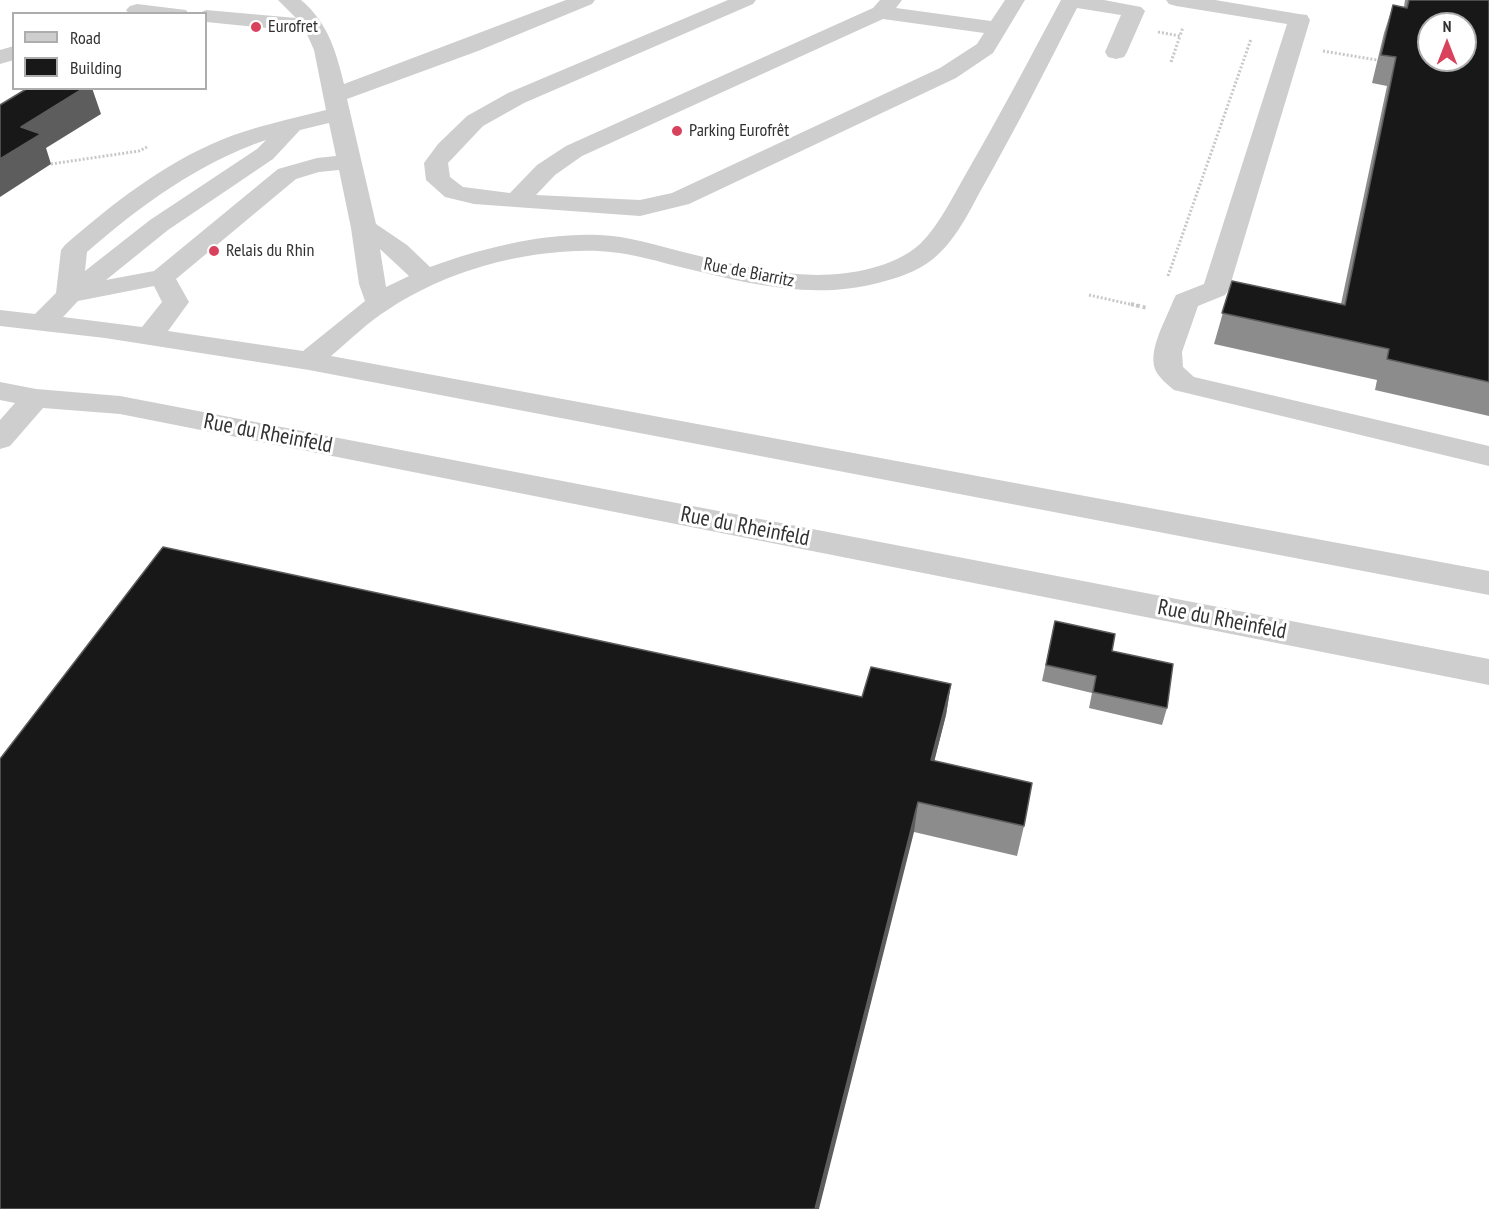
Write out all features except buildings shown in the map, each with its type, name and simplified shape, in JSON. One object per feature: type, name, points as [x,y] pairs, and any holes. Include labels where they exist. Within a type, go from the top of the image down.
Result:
[{"type":"street","points":[[131,12],[164,0]]},
{"type":"street","points":[[288,0],[308,17],[325,50],[364,228],[370,274],[379,303]]},
{"type":"street","points":[[69,295],[74,250],[104,223],[167,179],[214,152],[256,135],[295,125],[470,46],[585,0]]},
{"type":"street","points":[[746,0],[516,98],[476,121],[446,149],[436,163],[438,180],[454,192],[474,197],[516,201],[640,208],[680,200],[948,73],[985,48],[1015,0]]},
{"type":"street","points":[[1071,0],[1134,11],[1116,52]]},
{"type":"street","name":"Rue de Biarritz","points":[[309,361],[379,303],[425,278],[523,249],[556,244],[598,243],[638,248],[752,277],[794,283],[836,283],[871,278],[907,265],[928,249],[948,225],[989,154],[1071,0]]},
{"type":"street","points":[[1176,0],[1302,10],[1216,289],[1186,301],[1168,352],[1169,369],[1184,384],[1489,456]]},
{"type":"street","points":[[516,201],[546,170],[574,151],[886,6],[998,28]]},
{"type":"street","points":[[207,16],[314,26]]},
{"type":"street","points":[[40,323],[69,295],[159,225],[214,191],[265,154],[295,125]]},
{"type":"street","points":[[69,295],[162,277],[287,174],[317,165],[350,162]]},
{"type":"street","points":[[364,228],[387,239],[425,278]]},
{"type":"street","points":[[149,337],[176,303],[162,277]]},
{"type":"street","points":[[0,318],[309,361],[1489,584]]},
{"type":"street","name":"Rue du Rheinfeld","points":[[0,392],[36,398],[120,405],[1489,672]]},
{"type":"street","points":[[0,439],[36,398]]},
{"type":"path","points":[[1171,62],[1180,36]]},
{"type":"path","points":[[51,164],[139,151],[147,147]]},
{"type":"path","points":[[1089,295],[1156,310]]},
{"type":"place","name":"Eurofret","points":[[256,27]]},
{"type":"place","name":"Parking Eurofrêt","points":[[677,131]]},
{"type":"place","name":"Relais du Rhin","points":[[214,251]]}]
